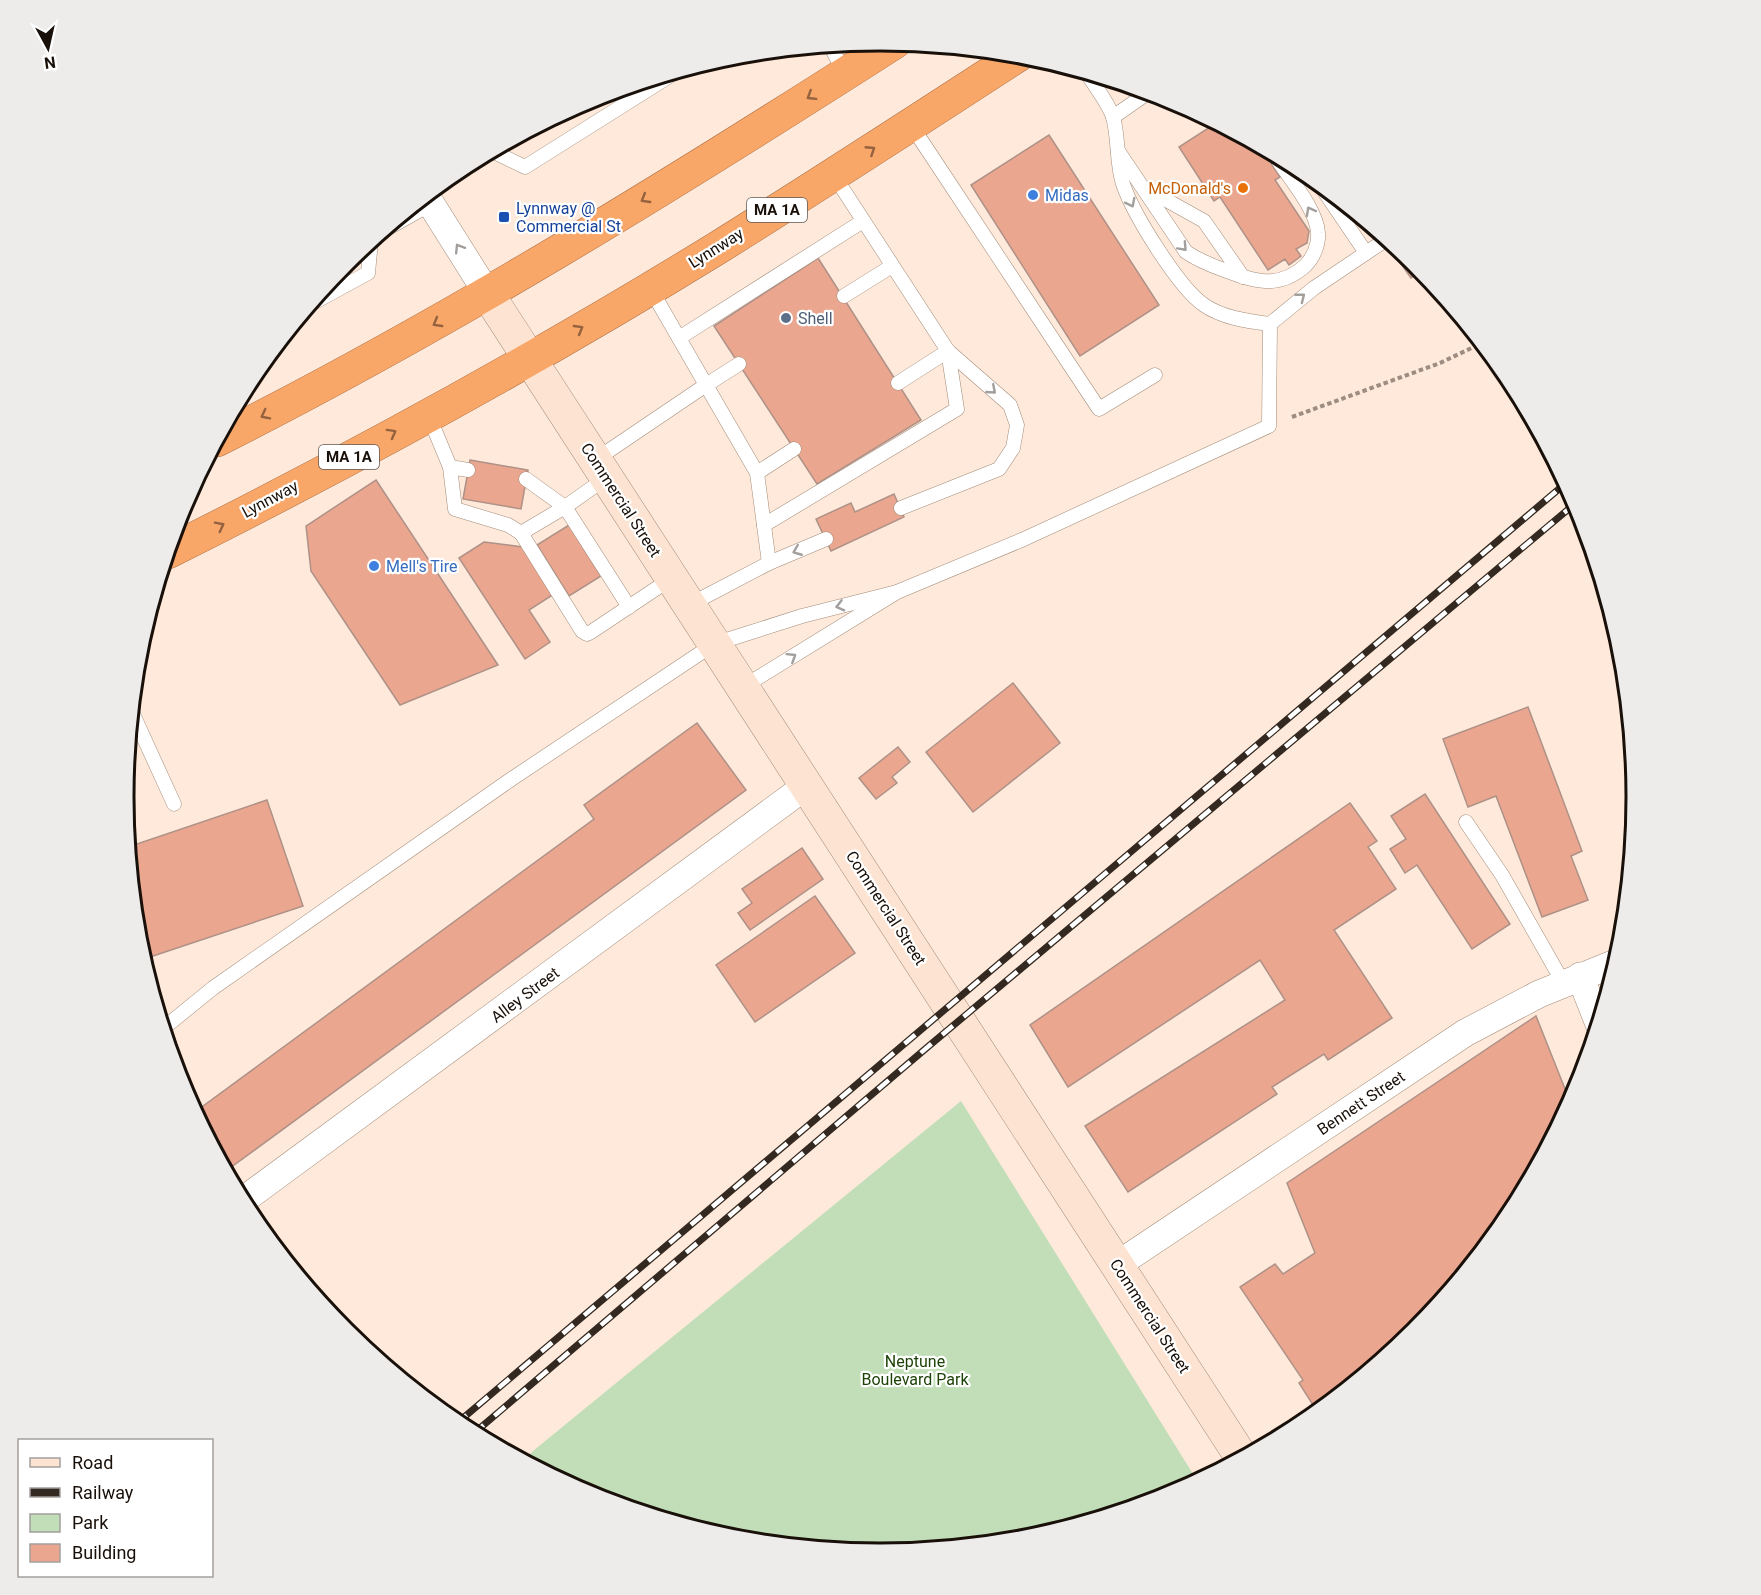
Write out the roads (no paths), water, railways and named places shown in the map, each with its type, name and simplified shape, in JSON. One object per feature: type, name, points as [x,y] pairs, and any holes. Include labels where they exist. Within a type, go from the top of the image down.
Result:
[{"type":"highway","points":[[229,434],[372,360],[487,293],[882,51]]},
{"type":"highway","name":"Lynnway","points":[[178,547],[428,414],[650,288],[1008,62]]},
{"type":"main road","points":[[487,293],[528,358]]},
{"type":"main road","name":"Commercial Street","points":[[528,358],[1238,1452]]},
{"type":"street","points":[[430,202],[487,293]]},
{"type":"street","name":"Alley Street","points":[[250,1196],[806,786]]},
{"type":"street","name":"Bennett Street","points":[[1117,1265],[1465,1033],[1500,1013],[1608,966]]},
{"type":"street","points":[[1572,980],[1594,1016]]},
{"type":"lane","points":[[834,53],[845,74]]},
{"type":"lane","points":[[1093,82],[1113,117],[1124,186],[1132,205],[1179,280],[1192,295],[1216,312],[1233,318],[1270,324],[1314,288],[1381,243]]},
{"type":"lane","points":[[501,155],[525,167],[651,88]]},
{"type":"lane","points":[[1113,117],[1140,98]]},
{"type":"lane","points":[[910,124],[1099,409],[1155,375]]},
{"type":"lane","points":[[1116,147],[1186,252],[1197,259],[1243,278],[1266,283],[1289,278],[1308,264],[1317,243],[1318,232],[1311,212],[1284,170]]},
{"type":"lane","points":[[833,174],[948,351],[1010,405],[1017,425],[1014,448],[999,469],[901,508]]},
{"type":"lane","points":[[1141,186],[1204,221],[1243,278]]},
{"type":"lane","points":[[1332,203],[1366,253]]},
{"type":"lane","points":[[679,338],[863,221]]},
{"type":"lane","points":[[330,294],[368,273],[370,254]]},
{"type":"lane","points":[[844,296],[892,266]]},
{"type":"lane","points":[[650,288],[757,473],[769,563]]},
{"type":"lane","points":[[170,1023],[213,988],[500,787],[714,644],[802,616],[897,592],[1032,535],[1269,426],[1270,324]]},
{"type":"lane","points":[[898,383],[948,351]]},
{"type":"lane","points":[[764,525],[957,409],[948,351]]},
{"type":"lane","points":[[521,533],[566,507],[601,469],[706,385],[739,364]]},
{"type":"lane","points":[[428,414],[450,467],[454,509],[508,525],[521,533],[582,631],[587,634],[591,632],[672,578]]},
{"type":"lane","points":[[757,473],[794,449]]},
{"type":"lane","points":[[450,467],[468,470]]},
{"type":"lane","points":[[526,479],[566,507],[629,607]]},
{"type":"lane","points":[[689,605],[769,563],[826,539]]},
{"type":"lane","points":[[743,687],[897,592]]},
{"type":"lane","points":[[138,725],[174,804]]},
{"type":"lane","points":[[1466,822],[1572,980]]},
{"type":"railway","points":[[464,1417],[1560,488]]},
{"type":"railway","points":[[481,1427],[930,1045],[1569,509]]},
{"type":"place","name":"McDonald's","points":[[1243,188]]},
{"type":"place","name":"Midas","points":[[1033,195]]},
{"type":"place","name":"Lynnway @ Commercial St","points":[[504,217]]},
{"type":"place","name":"Shell","points":[[786,318]]},
{"type":"place","name":"Mell's Tire","points":[[374,566]]},
{"type":"park label","name":"Neptune Boulevard Park","points":[[915,1370]]}]
